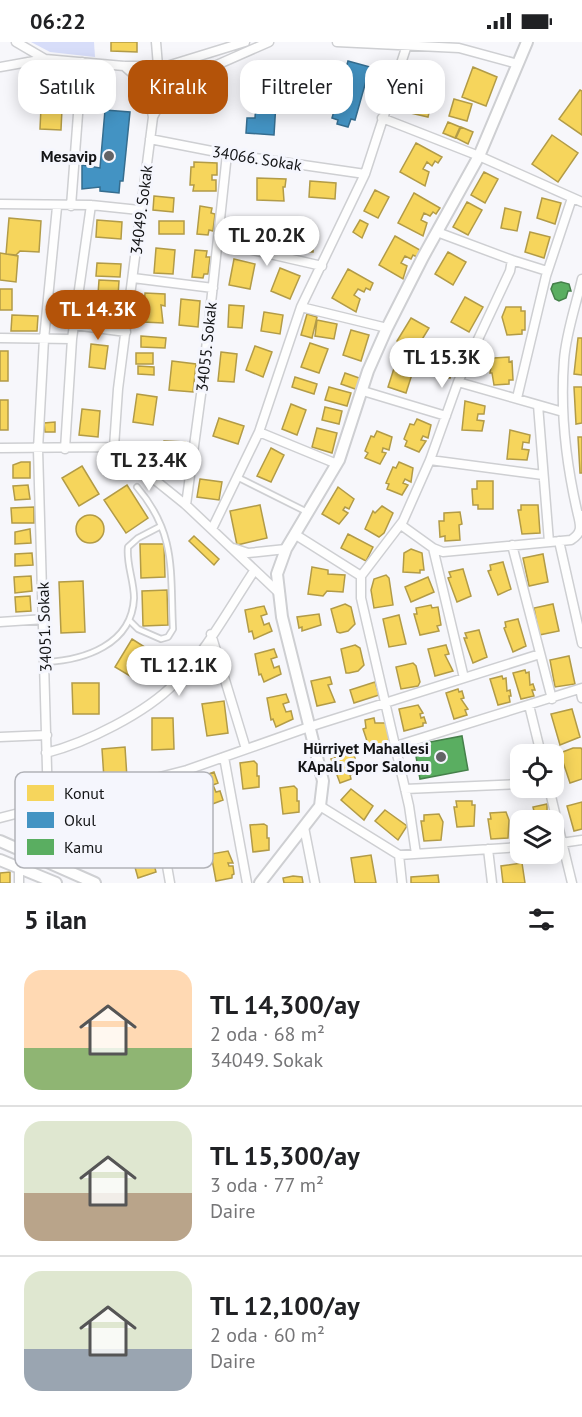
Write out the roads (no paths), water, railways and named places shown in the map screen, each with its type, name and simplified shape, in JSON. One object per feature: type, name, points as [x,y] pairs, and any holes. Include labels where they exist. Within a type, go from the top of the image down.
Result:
[{"type":"street","points":[[16,42],[45,59]]},
{"type":"street","points":[[156,42],[161,60]]},
{"type":"street","points":[[184,60],[245,42]]},
{"type":"street","points":[[228,60],[269,42]]},
{"type":"street","points":[[337,42],[459,45],[518,64]]},
{"type":"street","points":[[260,883],[320,806],[324,795],[323,781],[277,591],[277,574],[286,549],[337,464],[369,371],[387,328],[479,156],[527,42]]},
{"type":"street","points":[[212,529],[259,432],[301,307],[365,174],[406,45]]},
{"type":"street","points":[[0,67],[45,59],[57,60]]},
{"type":"street","points":[[116,65],[128,66]]},
{"type":"street","points":[[124,66],[128,69]]},
{"type":"street","points":[[71,206],[78,114]]},
{"type":"street","name":"34049. Sokak","points":[[114,447],[118,389],[133,278],[139,210],[153,117]]},
{"type":"street","points":[[382,118],[579,199],[547,271],[517,398]]},
{"type":"street","name":"34066. Sokak","points":[[150,139],[227,154],[365,174]]},
{"type":"street","name":"34055. Sokak","points":[[186,504],[227,154]]},
{"type":"street","points":[[0,204],[57,207],[91,205],[139,210]]},
{"type":"street","points":[[65,449],[72,339],[91,205]]},
{"type":"street","name":"34051. Sokak","points":[[47,772],[45,619],[38,449],[44,339],[57,207]]},
{"type":"street","points":[[437,232],[547,271]]},
{"type":"street","points":[[218,242],[322,266]]},
{"type":"street","points":[[416,854],[396,746],[361,598],[361,576],[401,525],[430,460],[458,382],[510,271],[512,260]]},
{"type":"street","points":[[133,278],[213,288]]},
{"type":"street","points":[[401,525],[433,548],[443,552],[571,540],[579,535],[580,515],[567,458],[562,412],[564,358],[582,279]]},
{"type":"street","points":[[301,307],[387,328]]},
{"type":"street","points":[[74,325],[126,332]]},
{"type":"street","points":[[0,338],[72,339]]},
{"type":"street","points":[[458,382],[562,412]]},
{"type":"street","points":[[363,392],[446,416]]},
{"type":"street","points":[[538,405],[549,542]]},
{"type":"street","points":[[259,432],[337,464]]},
{"type":"street","points":[[0,448],[114,447],[186,504],[277,591]]},
{"type":"street","points":[[430,460],[543,475]]},
{"type":"street","points":[[296,535],[361,576]]},
{"type":"street","points":[[559,541],[582,643]]},
{"type":"street","points":[[512,545],[552,699]]},
{"type":"street","points":[[228,546],[248,553],[286,549]]},
{"type":"street","points":[[433,548],[464,678]]},
{"type":"street","points":[[46,753],[63,749],[88,737],[163,694],[191,664],[254,571]]},
{"type":"street","points":[[0,621],[45,619]]},
{"type":"street","points":[[211,634],[246,749]]},
{"type":"street","points":[[178,772],[309,727],[540,654]]},
{"type":"street","points":[[396,746],[529,705],[581,692]]},
{"type":"street","points":[[529,705],[539,744]]},
{"type":"street","points":[[0,737],[46,735]]},
{"type":"street","points":[[224,758],[248,883]]},
{"type":"street","points":[[405,789],[510,784]]},
{"type":"street","points":[[320,806],[399,855],[510,848]]},
{"type":"street","points":[[0,818],[15,814]]},
{"type":"street","points":[[303,827],[315,883]]},
{"type":"street","points":[[564,842],[582,840]]},
{"type":"street","points":[[0,842],[15,848]]},
{"type":"street","points":[[488,849],[492,883]]},
{"type":"street","points":[[399,855],[402,883]]},
{"type":"street","points":[[0,860],[15,866]]},
{"type":"street","points":[[564,860],[572,883]]},
{"type":"street","points":[[21,868],[56,883]]},
{"type":"street","points":[[60,868],[95,883]]},
{"type":"street","points":[[167,868],[170,883]]},
{"type":"lane","points":[[237,477],[309,513]]},
{"type":"lane","points":[[129,620],[138,629],[161,639],[168,637],[173,630],[170,546],[151,504],[137,487]]},
{"type":"lane","points":[[46,662],[72,660],[108,645],[129,620],[134,600],[133,581],[127,556],[128,547],[138,538],[161,526]]},
{"type":"place","name":"Mesavip","points":[[109,156]]},
{"type":"place","name":"Hürriyet Mahallesi KApalı Spor Salonu","points":[[441,757]]}]
